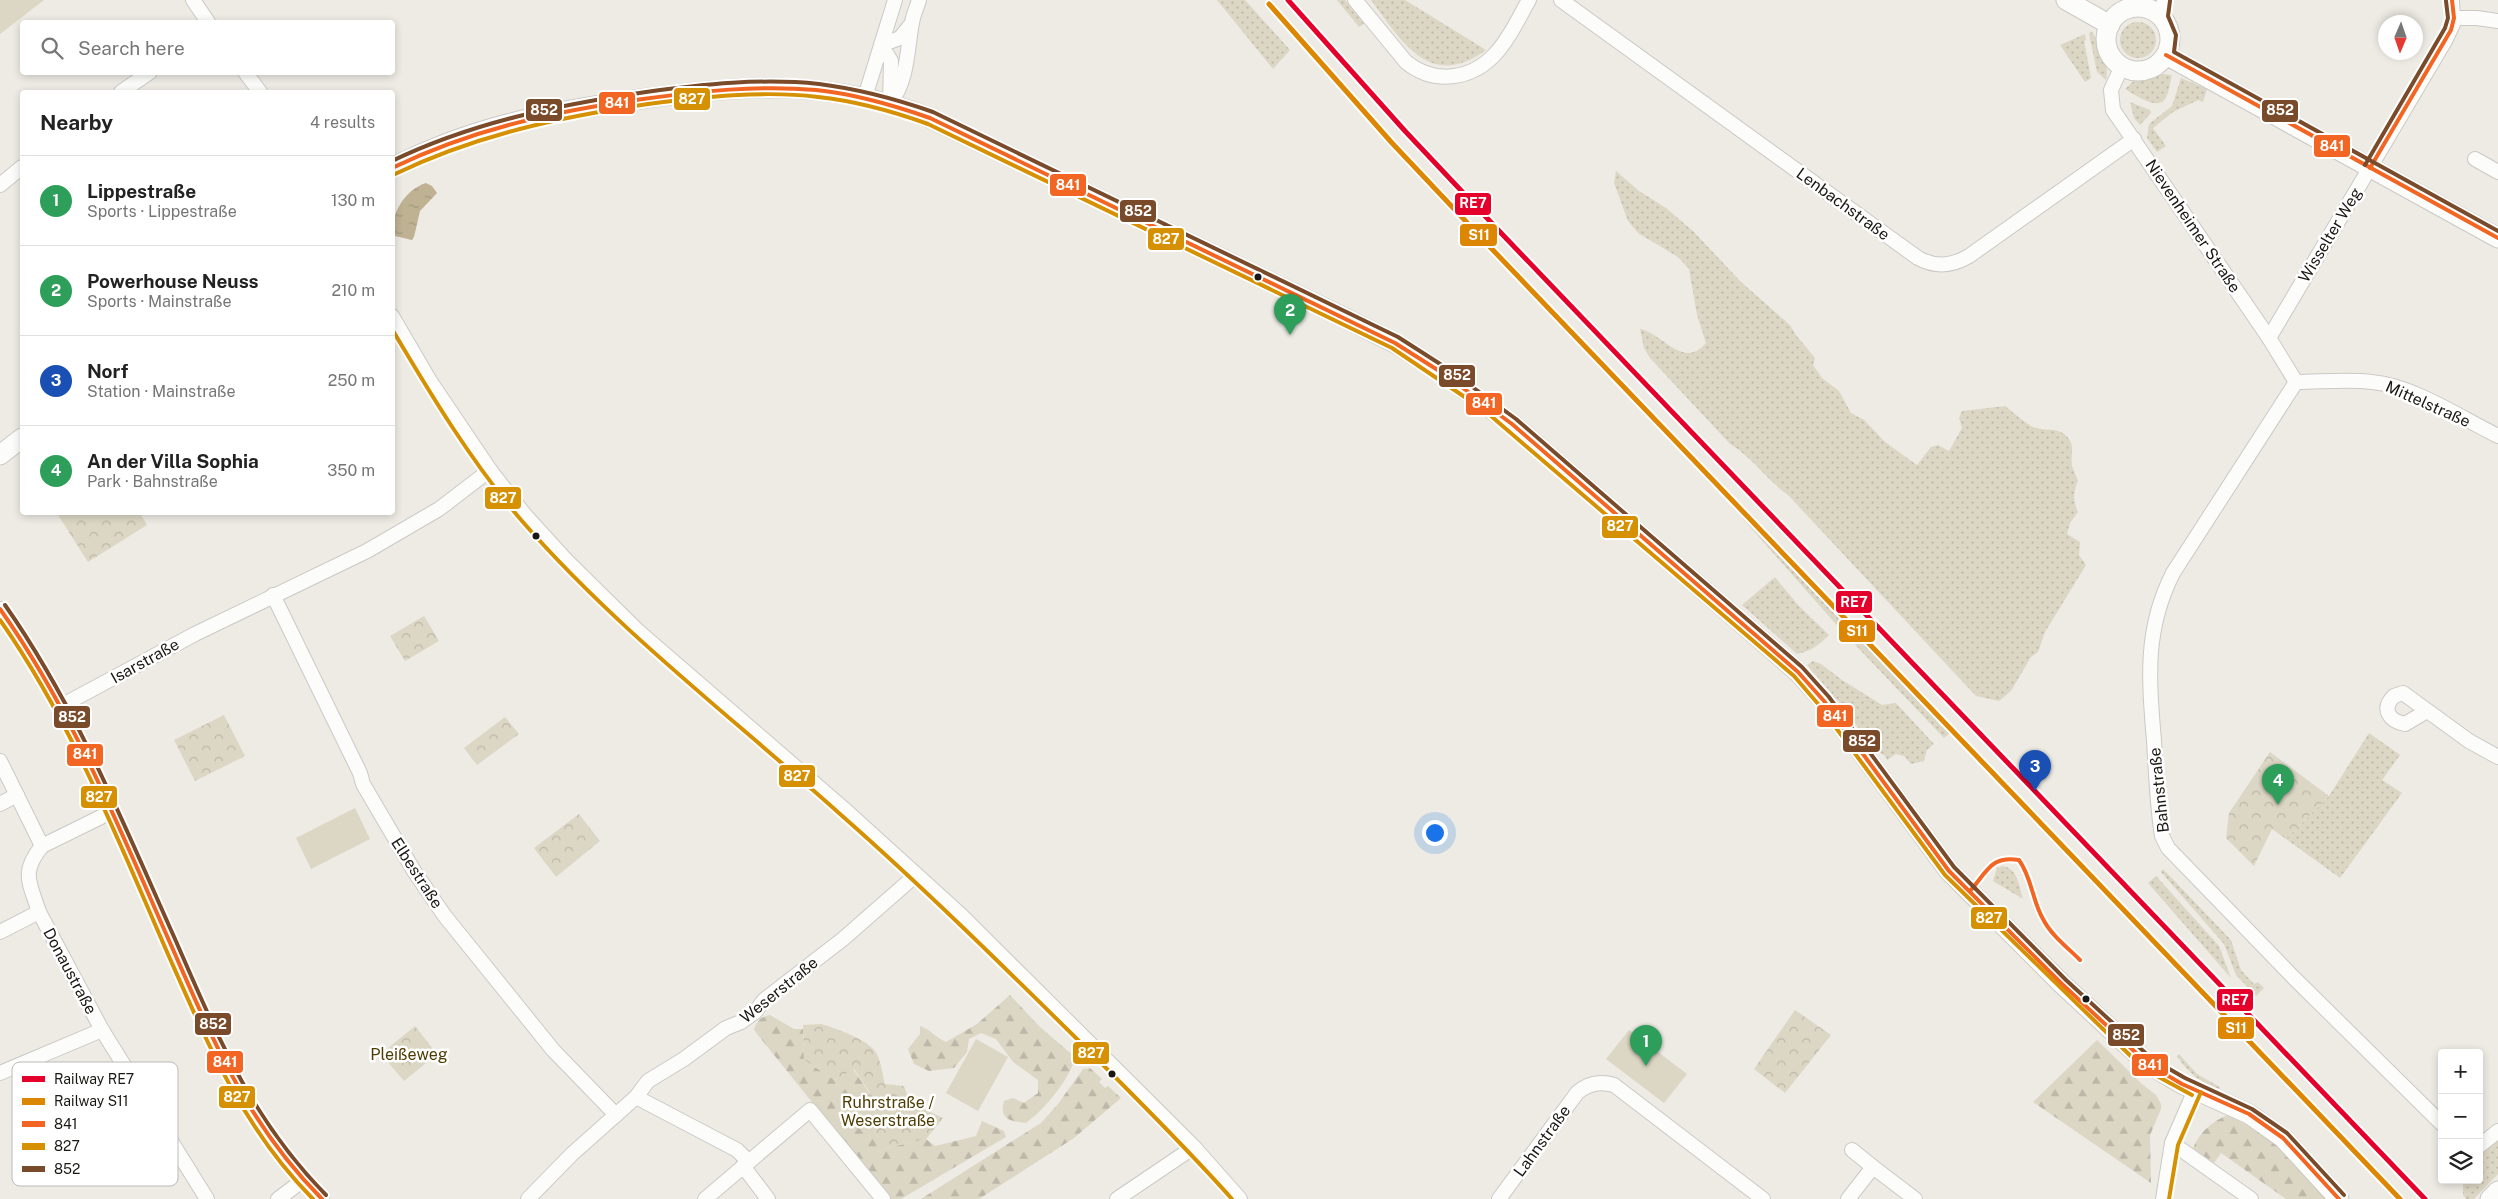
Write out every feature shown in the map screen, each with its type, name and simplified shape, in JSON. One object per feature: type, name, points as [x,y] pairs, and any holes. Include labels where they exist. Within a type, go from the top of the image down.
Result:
[{"type":"street","points":[[193,0],[207,20]]},
{"type":"street","points":[[865,97],[895,0]]},
{"type":"street","points":[[890,103],[898,91],[911,41],[912,23],[919,0]]},
{"type":"street","points":[[1355,0],[1406,62],[1416,70],[1437,77],[1448,77],[1469,72],[1489,60],[1503,44],[1529,0]]},
{"type":"street","name":"Lenbachstraße","points":[[1561,0],[1918,258],[1935,265],[1953,264],[1969,256],[2134,139]]},
{"type":"street","points":[[2066,0],[2110,25]]},
{"type":"street","name":"Wisselter Weg","points":[[2269,338],[2445,41],[2454,18],[2452,0]]},
{"type":"street","points":[[2139,4],[2151,10],[2163,9],[2170,36],[2166,55],[2158,64],[2146,70],[2134,71],[2122,66],[2113,59],[2108,48],[2107,36],[2110,25],[2122,13],[2139,4]]},
{"type":"street","points":[[2454,18],[2477,18],[2498,22]]},
{"type":"street","points":[[881,45],[900,38],[912,23]]},
{"type":"street","points":[[881,45],[891,61],[890,103]]},
{"type":"street","points":[[2166,55],[2498,238]]},
{"type":"street","name":"Nievenheimer Straße","points":[[2122,66],[2112,86],[2110,101],[2114,112],[2269,338],[2296,382]]},
{"type":"street","points":[[124,90],[146,75]]},
{"type":"street","points":[[247,75],[258,90]]},
{"type":"street","points":[[395,167],[440,145],[499,124],[545,114],[694,91],[755,87],[820,89],[890,103],[930,118],[1395,343],[1488,405],[1798,672],[1830,709],[1949,871],[2148,1064],[2195,1090],[2248,1114],[2283,1138],[2339,1199]]},
{"type":"street","points":[[2475,159],[2498,172]]},
{"type":"street","points":[[0,185],[20,169]]},
{"type":"street","points":[[395,321],[430,381],[490,470],[525,515],[566,560],[637,630],[962,916],[1194,1147],[1240,1199]]},
{"type":"street","name":"Mittelstraße","points":[[2296,382],[2359,381],[2388,385],[2415,394],[2498,436]]},
{"type":"street","name":"Bahnstraße","points":[[2296,382],[2173,574],[2159,606],[2151,640],[2149,673],[2162,836],[2168,848],[2293,977],[2438,1120]]},
{"type":"street","points":[[0,455],[20,440]]},
{"type":"street","name":"Isarstraße","points":[[61,706],[273,596],[375,546],[439,509],[490,470]]},
{"type":"street","name":"Elbestraße","points":[[273,596],[360,773],[363,784],[427,891],[553,1050],[616,1115]]},
{"type":"street","points":[[0,609],[61,706],[111,812],[192,994],[231,1074],[255,1116],[302,1181],[322,1199]]},
{"type":"street","points":[[2426,710],[2469,741],[2498,757]]},
{"type":"street","points":[[0,761],[42,846],[111,812]]},
{"type":"street","points":[[0,804],[17,795]]},
{"type":"street","name":"Donaustraße","points":[[42,846],[31,863],[28,878],[39,912],[102,1030],[122,1062]]},
{"type":"street","name":"Weserstraße","points":[[528,1199],[572,1154],[636,1097],[653,1077],[755,1012],[764,1000],[843,940],[916,875]]},
{"type":"street","name":"Donaustraße","points":[[0,932],[39,912]]},
{"type":"street","name":"Donaustraße","points":[[26,1062],[102,1030]]},
{"type":"street","name":"Donaustraße","points":[[0,1073],[12,1068]]},
{"type":"street","name":"Lahnstraße","points":[[1499,1199],[1577,1093],[1588,1085],[1601,1082],[1614,1085],[1763,1199]]},
{"type":"street","points":[[2163,1199],[2172,1143],[2195,1090]]},
{"type":"street","points":[[636,1097],[737,1150],[768,1199]]},
{"type":"street","points":[[705,1199],[810,1110],[883,1199]]},
{"type":"street","points":[[2483,1143],[2498,1131]]},
{"type":"street","points":[[2172,1143],[2251,1199]]},
{"type":"street","points":[[1117,1199],[1194,1147]]},
{"type":"street","points":[[1852,1150],[1915,1199]]},
{"type":"street","name":"Donaustraße","points":[[178,1153],[207,1199]]},
{"type":"street","points":[[1848,1199],[1873,1167]]},
{"type":"street","points":[[278,1199],[302,1181]]},
{"type":"street","points":[[2490,1199],[2498,1191]]},
{"type":"green space","points":[[0,0],[44,0],[0,34]]},
{"type":"green space","points":[[1217,0],[1245,0],[1290,50],[1273,69]]},
{"type":"green space","points":[[1337,0],[1345,0],[1364,24],[1359,27]]},
{"type":"green space","points":[[1371,0],[1405,0],[1486,50],[1466,61],[1449,65],[1433,63],[1419,56],[1406,45]]},
{"type":"green space","points":[[2138,22],[2150,28],[2156,40],[2150,52],[2138,58],[2126,52],[2120,40],[2126,28]]},
{"type":"green space","points":[[2091,31],[2104,54],[2106,80],[2097,72],[2089,34]]},
{"type":"green space","points":[[2085,34],[2086,40],[2084,41],[2091,78],[2085,82],[2060,45]]},
{"type":"green space","points":[[2162,74],[2172,75],[2168,94],[2161,102],[2145,100],[2125,89],[2137,78]]},
{"type":"green space","points":[[2181,78],[2207,89],[2203,102],[2198,100],[2173,112],[2153,128],[2166,146],[2157,152],[2147,138],[2149,124],[2172,106]]},
{"type":"green space","points":[[2130,102],[2150,110],[2151,113],[2140,125],[2134,118]]},
{"type":"green space","points":[[1616,171],[1639,191],[1666,208],[1694,232],[1741,282],[1790,325],[1815,358],[1813,365],[1822,378],[1839,391],[1851,413],[1864,420],[1885,442],[1917,465],[1931,447],[1938,445],[1949,451],[1962,428],[1959,418],[1962,411],[2005,406],[2033,427],[2061,432],[2069,439],[2072,446],[2072,466],[2078,481],[2074,496],[2078,512],[2070,523],[2067,534],[2080,542],[2079,555],[2086,565],[2045,632],[2038,652],[2031,657],[2011,691],[1999,701],[1976,696],[1788,495],[1745,455],[1730,444],[1650,358],[1644,348],[1640,329],[1649,332],[1681,352],[1689,353],[1698,350],[1706,343],[1697,315],[1689,269],[1678,257],[1638,233],[1628,221],[1614,183]]},
{"type":"green space","points":[[1748,514],[1954,730],[1944,738],[1842,631],[1743,519]]},
{"type":"green space","points":[[58,515],[141,515],[147,525],[88,562]]},
{"type":"green space","points":[[1775,577],[1798,605],[1829,635],[1818,645],[1802,653],[1797,654],[1742,605]]},
{"type":"green space","points":[[424,616],[439,641],[405,661],[390,636]]},
{"type":"green space","points":[[1813,661],[1821,664],[1842,680],[1882,705],[1896,703],[1934,744],[1927,750],[1924,761],[1911,764],[1904,756],[1896,754],[1887,760],[1884,755],[1874,750],[1846,710],[1807,665]]},
{"type":"green space","points":[[224,715],[245,756],[195,781],[174,740]]},
{"type":"green space","points":[[505,717],[519,734],[477,765],[464,748]]},
{"type":"green space","points":[[2369,733],[2400,755],[2382,780],[2402,793],[2340,878],[2286,839],[2329,796]]},
{"type":"green space","points":[[2270,752],[2329,796],[2286,839],[2272,829],[2254,866],[2226,838],[2229,813]]},
{"type":"green space","points":[[355,808],[370,839],[311,869],[296,838]]},
{"type":"green space","points":[[579,814],[600,841],[556,877],[534,848]]},
{"type":"green space","points":[[2003,866],[2015,874],[2023,899],[1993,881],[1997,868]]},
{"type":"green space","points":[[2163,869],[2231,940],[2241,970],[2254,984],[2258,982],[2264,988],[2256,996],[2236,975],[2224,944],[2161,872]]},
{"type":"green space","points":[[2156,876],[2219,946],[2231,978],[2148,883]]},
{"type":"green space","points":[[1010,995],[1040,1027],[1075,1057],[1068,1074],[1056,1093],[1026,1123],[1011,1120],[1005,1116],[1003,1112],[1004,1101],[1013,1098],[1024,1103],[1038,1093],[1038,1080],[1013,1062],[996,1039],[981,1033],[969,1039],[967,1052],[954,1068],[929,1071],[914,1064],[908,1049],[920,1034],[920,1026],[946,1042],[977,1024]]},
{"type":"green space","points":[[1795,1010],[1831,1035],[1785,1093],[1754,1069]]},
{"type":"green space","points":[[770,1015],[794,1029],[803,1029],[804,1060],[835,1080],[853,1069],[870,1094],[882,1149],[926,1139],[935,1146],[976,1136],[982,1121],[1004,1131],[1006,1137],[901,1199],[890,1199],[754,1030],[759,1020]]},
{"type":"green space","name":"Ruhrstraße / Weserstraße","points":[[821,1024],[847,1033],[866,1043],[877,1055],[885,1084],[904,1086],[912,1108],[924,1109],[943,1118],[926,1139],[882,1149],[861,1110],[870,1093],[854,1069],[835,1080],[804,1060],[803,1025]]},
{"type":"green space","name":"Pleißeweg","points":[[415,1026],[437,1054],[404,1081],[381,1054]]},
{"type":"green space","points":[[1629,1030],[1687,1074],[1664,1103],[1606,1059]]},
{"type":"green space","points":[[976,1039],[1008,1057],[978,1111],[946,1093]]},
{"type":"green space","points":[[2097,1040],[2142,1084],[2156,1095],[2161,1104],[2161,1109],[2150,1135],[2151,1183],[2033,1102]]},
{"type":"green space","points":[[2179,1054],[2197,1074],[2220,1087],[2219,1090],[2206,1084],[2190,1072],[2177,1056]]},
{"type":"green space","points":[[1090,1068],[1102,1079],[1099,1082],[1105,1088],[1108,1086],[1121,1098],[1074,1138],[979,1199],[921,1199],[1041,1123],[1058,1104],[1083,1069]]},
{"type":"green space","points":[[2228,1115],[2270,1138],[2326,1199],[2286,1199],[2221,1153],[2214,1163],[2193,1148],[2207,1128]]},
{"type":"green space","points":[[2498,1138],[2498,1174],[2474,1199],[2466,1199],[2463,1195],[2463,1184],[2483,1184],[2483,1152]]},
{"type":"water","points":[[426,183],[432,186],[437,193],[420,211],[412,240],[395,236],[396,212],[406,197],[419,186]]},
{"type":"rail line","name":"RE7","points":[[1288,0],[1405,131],[1502,234],[2425,1199]]},
{"type":"rail line","name":"S11","points":[[1269,4],[1392,143],[1490,247],[2400,1199]]},
{"type":"transit line","name":"841","points":[[2370,168],[2451,30],[2454,18],[2452,0]]},
{"type":"transit line","name":"852","points":[[2170,1],[2168,16],[2176,35],[2174,52],[2498,231]]},
{"type":"transit line","name":"852","points":[[2365,165],[2445,28],[2448,18],[2446,1]]},
{"type":"transit line","name":"841","points":[[2166,55],[2498,238]]},
{"type":"transit line","name":"852","points":[[395,160],[423,147],[485,125],[548,109],[613,97],[689,87],[754,82],[798,82],[848,89],[891,99],[933,112],[1398,337],[1448,369],[1516,419],[1802,667],[1829,697],[1954,867],[2066,980],[2152,1059],[2185,1078],[2252,1109],[2287,1133],[2344,1195]]},
{"type":"transit line","name":"841","points":[[395,167],[422,154],[484,132],[578,109],[729,90],[773,88],[816,90],[845,94],[888,104],[930,118],[1395,343],[1444,374],[1512,424],[1798,672],[1824,701],[1949,871],[2062,984],[2148,1064],[2182,1084],[2249,1114],[2283,1138],[2339,1199]]},
{"type":"transit line","name":"827","points":[[395,174],[456,148],[487,138],[519,129],[615,109],[690,99],[754,94],[797,95],[846,101],[928,124],[1392,348],[1484,410],[1794,676],[1819,705],[1945,875],[2144,1069],[2192,1095]]},
{"type":"transit line","name":"827","points":[[395,334],[437,403],[486,476],[522,521],[559,561],[636,636],[800,778],[932,898],[1118,1080],[1232,1199]]},
{"type":"transit line","name":"852","points":[[5,605],[55,685],[98,768],[221,1042],[238,1074],[256,1106],[277,1136],[326,1195]]},
{"type":"transit line","name":"841","points":[[0,609],[50,689],[94,772],[202,1014],[234,1080],[252,1111],[273,1141],[322,1199]]},
{"type":"transit line","name":"827","points":[[0,620],[26,660],[73,743],[114,830],[200,1025],[231,1087],[267,1145],[313,1199]]},
{"type":"transit line","name":"841","points":[[1970,891],[1990,866],[2002,860],[2019,860],[2027,874],[2036,904],[2046,925],[2080,960]]},
{"type":"transit line","name":"827","points":[[2169,1199],[2178,1145],[2201,1092]]},
{"type":"place","name":"Powerhouse Neuss","points":[[1290,335]]},
{"type":"place","name":"Norf","points":[[2035,791]]},
{"type":"place","name":"An der Villa Sophia","points":[[2278,805]]},
{"type":"place","name":"Lippestraße","points":[[1646,1066]]}]
